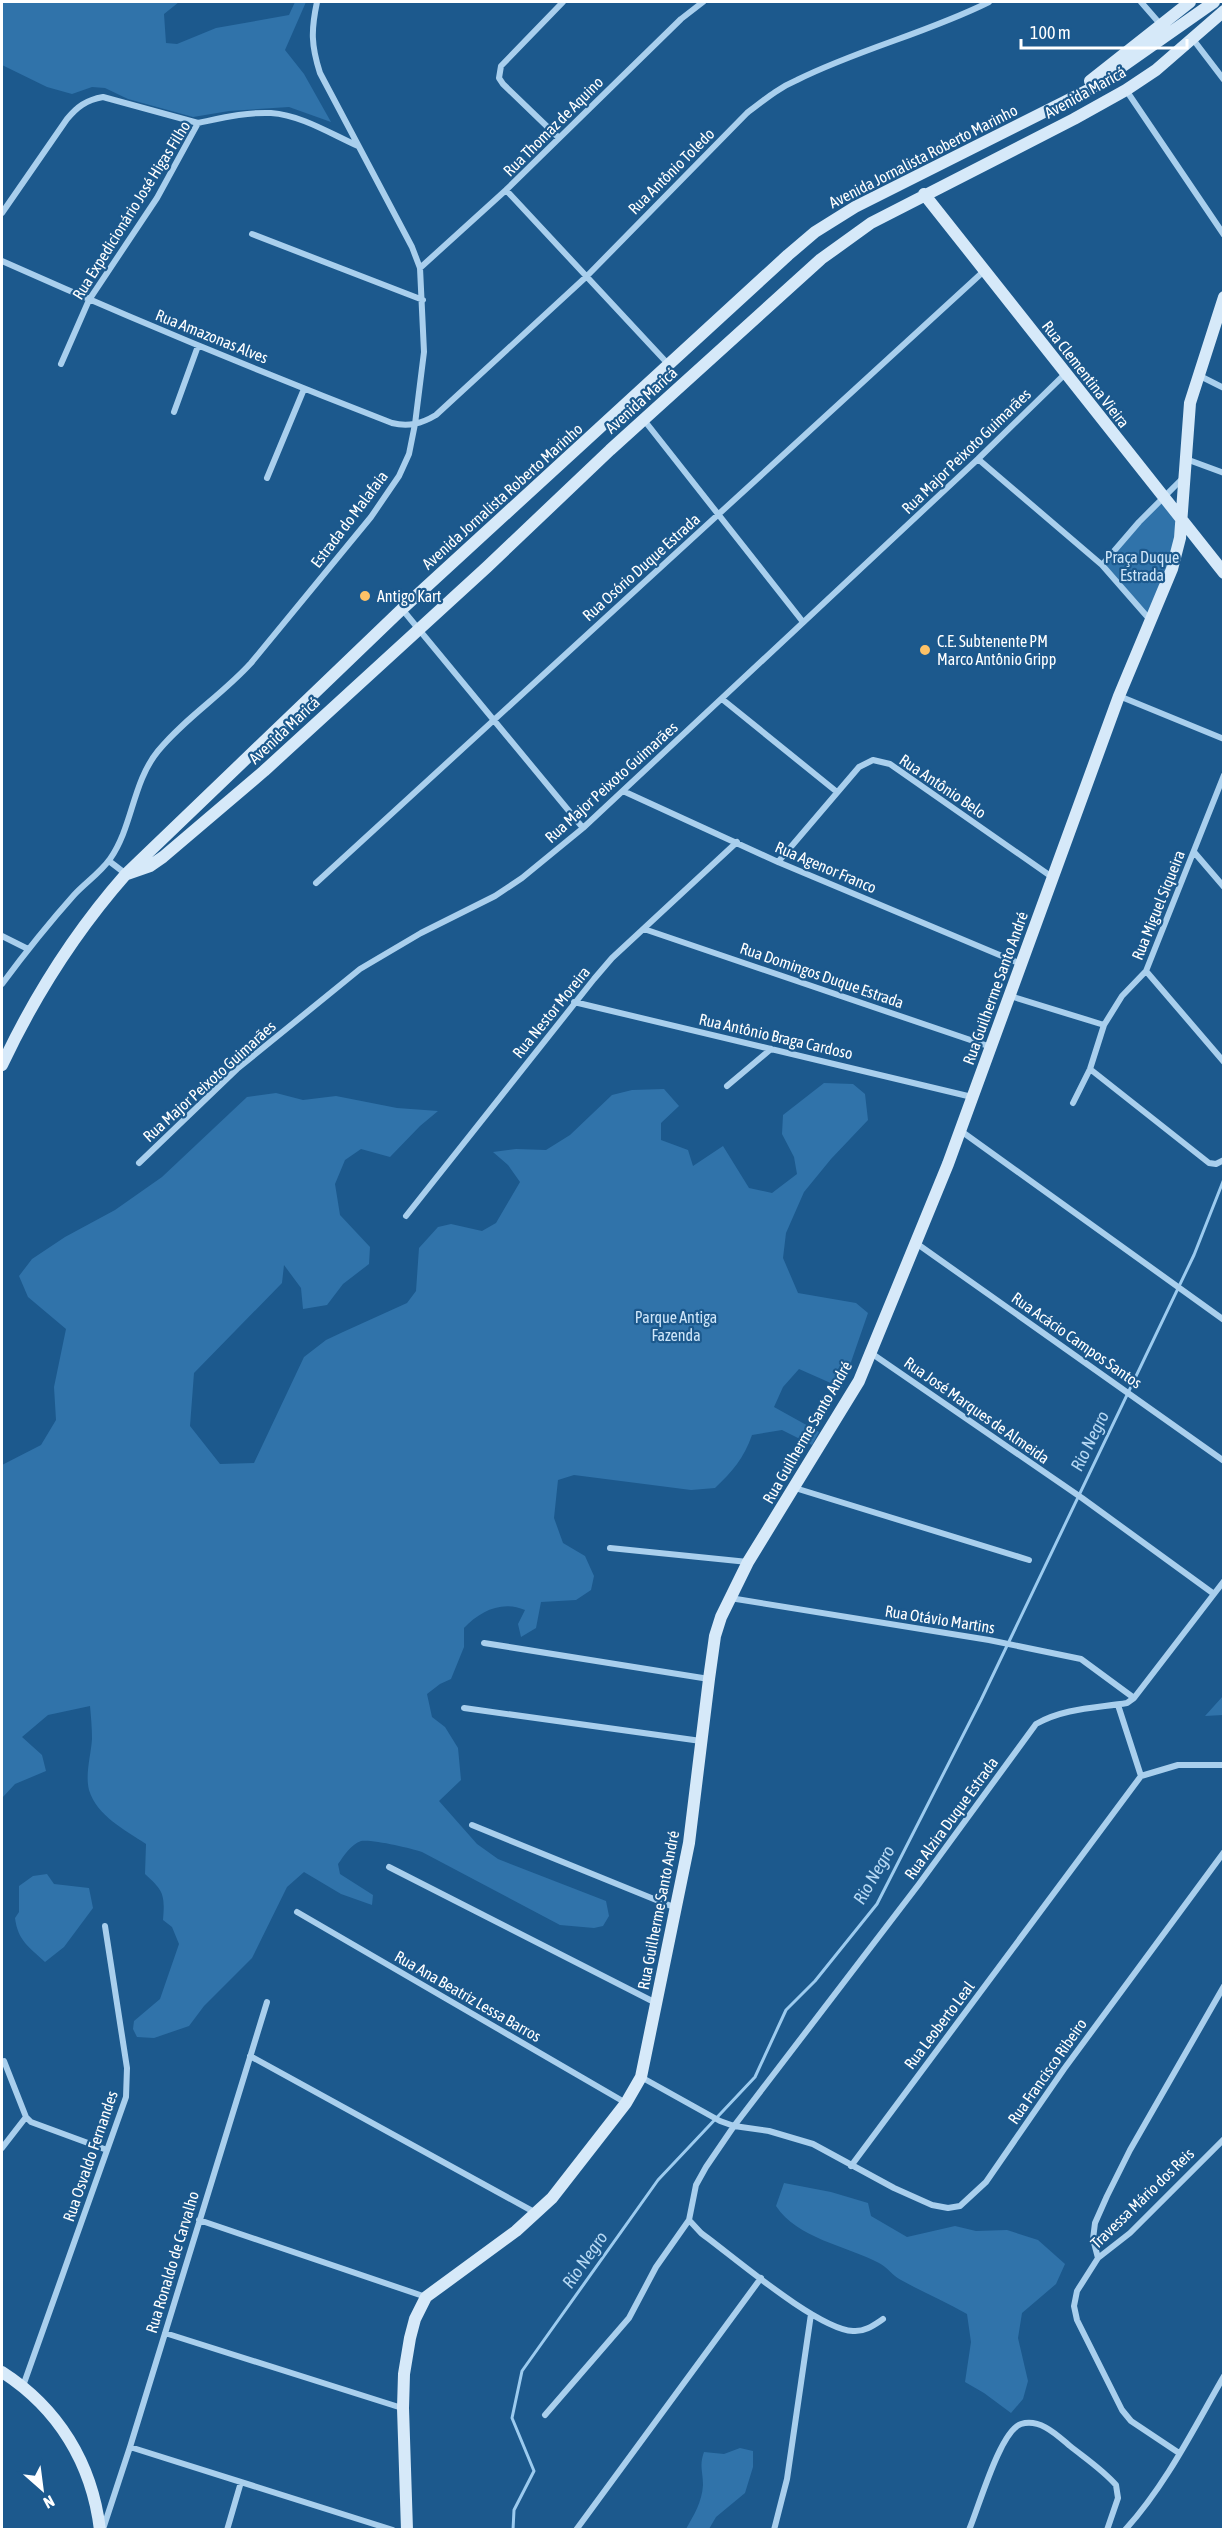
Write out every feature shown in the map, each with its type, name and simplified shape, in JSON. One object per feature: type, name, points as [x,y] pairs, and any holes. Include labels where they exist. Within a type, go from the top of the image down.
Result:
[{"type":"street","name":"Estrada do Malafaia","points":[[2,984],[28,949],[76,893],[109,861],[124,831],[137,786],[152,759],[175,731],[235,680],[251,663],[371,517],[399,476],[409,454],[424,352],[420,268],[402,227],[320,73],[313,50],[311,31],[317,2]]},
{"type":"street","points":[[559,138],[503,84],[499,73],[501,66],[563,2]]},
{"type":"street","name":"Rua Thomaz de Aquino","points":[[420,268],[506,190],[681,19],[703,2]]},
{"type":"street","name":"Rua Antônio Toledo","points":[[415,424],[436,415],[587,276],[747,113],[772,94],[797,80],[904,39],[989,2]]},
{"type":"street","points":[[1141,2],[1161,24]]},
{"type":"street","points":[[1063,103],[1190,2]]},
{"type":"street","points":[[1063,103],[1090,90],[1214,2]]},
{"type":"street","name":"Avenida Maricá","points":[[126,874],[137,872],[163,857],[264,771],[644,419],[821,259],[871,223],[1126,90],[1155,70],[1224,11]]},
{"type":"street","points":[[1192,39],[1224,80]]},
{"type":"street","points":[[1126,90],[1224,235]]},
{"type":"street","points":[[2,213],[67,119],[77,107],[91,99],[102,97],[198,123]]},
{"type":"street","name":"Avenida Jornalista Roberto Marinho","points":[[2,1065],[38,995],[70,944],[126,874],[402,609],[815,232],[891,188],[1063,103]]},
{"type":"street","name":"Rua Expedicionário José Higas Filho","points":[[61,364],[89,300],[157,198],[198,123],[242,114],[272,113],[297,119],[358,146]]},
{"type":"street","points":[[506,190],[669,365]]},
{"type":"street","name":"Rua Clementina Vieira","points":[[924,194],[1064,375],[1224,573]]},
{"type":"street","points":[[252,234],[423,300]]},
{"type":"street","name":"Rua Amazonas Alves","points":[[2,261],[89,300],[304,389],[392,423],[415,424]]},
{"type":"street","name":"Rua Osório Duque Estrada","points":[[316,883],[984,271]]},
{"type":"street","name":"Rua Guilherme Santo André","points":[[407,2529],[404,2374],[415,2319],[426,2297],[536,2213],[552,2198],[626,2103],[641,2077],[688,1843],[715,1636],[729,1598],[748,1562],[859,1381],[960,1131],[1119,696],[1172,569],[1182,523],[1190,403],[1224,297]]},
{"type":"street","points":[[174,412],[198,346]]},
{"type":"street","name":"Rua Major Peixoto Guimarães","points":[[139,1162],[237,1069],[360,969],[421,933],[495,896],[522,878],[583,828],[978,459],[1064,375]]},
{"type":"street","points":[[1198,375],[1224,388]]},
{"type":"street","points":[[267,477],[304,389]]},
{"type":"street","points":[[644,419],[803,622]]},
{"type":"street","points":[[978,459],[1102,566],[1151,621]]},
{"type":"street","points":[[1186,459],[1224,473]]},
{"type":"street","points":[[1102,566],[1162,498],[1184,477]]},
{"type":"street","points":[[402,609],[583,828]]},
{"type":"street","points":[[1119,696],[1224,739]]},
{"type":"street","points":[[722,699],[837,792]]},
{"type":"street","name":"Rua Antônio Belo","points":[[778,862],[859,767],[873,760],[890,764],[1052,877]]},
{"type":"street","name":"Rua Miguel Siqueira","points":[[1073,1103],[1090,1069],[1104,1025],[1122,996],[1146,971],[1224,774]]},
{"type":"street","name":"Rua Agenor Franco","points":[[623,791],[778,862],[1021,964]]},
{"type":"street","name":"Rua Nestor Moreira","points":[[406,1216],[574,1002],[612,958],[737,842]]},
{"type":"street","points":[[1194,852],[1224,887]]},
{"type":"street","points":[[109,861],[126,874]]},
{"type":"street","name":"Rua Domingos Duque Estrada","points":[[644,929],[990,1047]]},
{"type":"street","points":[[2,936],[28,949]]},
{"type":"street","points":[[1146,971],[1224,1062]]},
{"type":"street","points":[[1009,995],[1104,1025]]},
{"type":"street","name":"Rua Antônio Braga Cardoso","points":[[574,1002],[972,1097]]},
{"type":"street","points":[[727,1086],[771,1048]]},
{"type":"street","points":[[1090,1069],[1209,1163],[1216,1164],[1224,1160]]},
{"type":"street","points":[[960,1131],[1224,1320]]},
{"type":"street","name":"Rua Acácio Campos Santos","points":[[914,1241],[1224,1461]]},
{"type":"street","name":"Rua José Marques de Almeida","points":[[871,1353],[1083,1498],[1214,1594]]},
{"type":"street","points":[[795,1488],[1029,1560]]},
{"type":"street","points":[[610,1548],[748,1562]]},
{"type":"street","points":[[1134,1698],[1224,1581]]},
{"type":"street","name":"Rua Otávio Martins","points":[[729,1598],[989,1640],[1081,1659],[1134,1698]]},
{"type":"street","points":[[484,1643],[708,1679]]},
{"type":"street","name":"Rua Alzira Duque Estrada","points":[[689,2220],[696,2185],[734,2126],[920,1884],[1036,1724],[1048,1717],[1118,1704],[1134,1698]]},
{"type":"street","points":[[1118,1704],[1141,1776],[1178,1765],[1224,1765]]},
{"type":"street","points":[[464,1708],[701,1741]]},
{"type":"street","name":"Rua Leoberto Leal","points":[[851,2166],[1141,1776]]},
{"type":"street","points":[[472,1825],[676,1908]]},
{"type":"street","name":"Rua Francisco Ribeiro","points":[[851,2166],[932,2205],[948,2208],[960,2206],[974,2195],[986,2182],[1064,2069],[1224,1852]]},
{"type":"street","points":[[389,1867],[657,2003]]},
{"type":"street","name":"Rua Ana Beatriz Lessa Barros","points":[[297,1912],[626,2103]]},
{"type":"street","name":"Rua Osvaldo Fernandes","points":[[23,2386],[126,2097],[128,2081],[105,1926]]},
{"type":"street","points":[[1098,2258],[1093,2239],[1095,2223],[1107,2196],[1130,2150],[1224,1986]]},
{"type":"street","name":"Rua Ronaldo de Carvalho","points":[[101,2529],[130,2447],[267,2002]]},
{"type":"street","points":[[250,2056],[536,2213]]},
{"type":"street","points":[[4,2061],[26,2117],[43,2128],[107,2150]]},
{"type":"street","points":[[641,2077],[720,2121],[802,2140],[832,2153],[851,2166]]},
{"type":"street","points":[[2,2148],[26,2117]]},
{"type":"street","name":"Travessa Mário dos Reis","points":[[1179,2453],[1131,2421],[1122,2410],[1077,2320],[1074,2306],[1077,2291],[1098,2258],[1130,2233],[1163,2197],[1224,2139]]},
{"type":"street","points":[[199,2220],[426,2297]]},
{"type":"street","points":[[545,2415],[629,2318],[656,2267],[689,2220],[701,2233],[810,2314],[852,2332],[863,2330],[883,2319]]},
{"type":"street","points":[[576,2529],[761,2278]]},
{"type":"street","points":[[774,2529],[787,2479],[810,2314]]},
{"type":"street","points":[[165,2333],[403,2408]]},
{"type":"street","points":[[2,2372],[23,2386],[43,2404],[74,2446],[89,2479],[101,2529]]},
{"type":"street","points":[[1125,2529],[1148,2501],[1224,2376]]},
{"type":"street","points":[[969,2529],[1000,2447],[1011,2430],[1021,2424],[1034,2423],[1052,2431],[1111,2479],[1118,2491],[1116,2505],[1107,2529]]},
{"type":"street","points":[[130,2447],[393,2529]]},
{"type":"street","points":[[227,2529],[241,2482]]},
{"type":"green space","points":[[2,2],[179,2],[164,14],[166,43],[177,44],[216,28],[289,15],[295,2],[306,2],[285,50],[304,74],[331,122],[289,107],[229,111],[193,117],[128,99],[105,88],[92,87],[72,94],[47,87],[2,65]]},
{"type":"green space","name":"Praça Duque Estrada","points":[[1162,498],[1182,523],[1151,621],[1104,568]]},
{"type":"green space","name":"Parque Antiga Fazenda","points":[[824,1083],[853,1084],[865,1094],[868,1120],[804,1192],[786,1233],[783,1258],[798,1293],[856,1303],[868,1313],[842,1388],[799,1369],[783,1387],[774,1407],[819,1432],[812,1445],[782,1430],[752,1435],[737,1464],[715,1488],[691,1490],[574,1475],[558,1480],[554,1518],[563,1543],[585,1556],[594,1576],[591,1590],[576,1600],[541,1602],[536,1628],[521,1637],[518,1624],[525,1610],[508,1606],[484,1612],[464,1628],[464,1647],[451,1679],[427,1694],[432,1717],[445,1727],[458,1748],[461,1780],[439,1801],[477,1844],[498,1859],[606,1901],[609,1916],[603,1926],[594,1928],[560,1925],[422,1852],[401,1846],[361,1841],[350,1848],[338,1864],[340,1874],[373,1895],[372,1905],[341,1894],[304,1872],[287,1887],[252,1958],[204,2006],[189,2026],[154,2038],[137,2037],[133,2029],[134,2021],[160,1999],[179,1944],[172,1927],[163,1920],[164,1905],[160,1889],[145,1874],[146,1844],[105,1815],[89,1790],[88,1771],[92,1739],[90,1706],[48,1715],[22,1737],[42,1755],[46,1771],[15,1784],[2,1798],[2,1465],[41,1445],[56,1420],[54,1387],[66,1329],[28,1297],[19,1276],[32,1259],[65,1237],[115,1210],[162,1177],[247,1097],[276,1093],[303,1100],[336,1096],[397,1108],[438,1111],[390,1157],[361,1149],[345,1160],[335,1184],[340,1215],[370,1247],[369,1264],[343,1284],[327,1305],[303,1309],[301,1288],[284,1265],[282,1283],[194,1373],[190,1426],[220,1464],[254,1463],[304,1357],[326,1340],[407,1303],[416,1291],[419,1248],[438,1227],[451,1224],[482,1231],[496,1223],[520,1182],[508,1165],[493,1152],[516,1149],[546,1150],[570,1135],[612,1095],[632,1090],[664,1089],[679,1106],[661,1123],[661,1140],[688,1150],[693,1166],[723,1146],[749,1188],[772,1193],[797,1174],[794,1157],[782,1134],[783,1115]]},
{"type":"green space","points":[[1223,1696],[1223,1715],[1205,1716]]},
{"type":"green space","points":[[47,1874],[54,1884],[89,1888],[93,1908],[64,1947],[45,1962],[29,1948],[22,1938],[15,1918],[19,1912],[19,1886],[33,1876]]},
{"type":"green space","points":[[784,2183],[831,2192],[868,2203],[871,2216],[907,2237],[955,2226],[976,2231],[1007,2230],[1038,2240],[1065,2264],[1056,2284],[1022,2313],[1018,2338],[1028,2381],[1023,2399],[1011,2413],[965,2382],[971,2342],[967,2314],[901,2280],[879,2263],[809,2234],[797,2226],[776,2206]]},
{"type":"green space","points":[[740,2448],[753,2451],[753,2467],[745,2493],[716,2517],[709,2529],[686,2529],[701,2497],[704,2452],[724,2454]]},
{"type":"waterway","name":"Rio Negro","points":[[513,2530],[514,2510],[534,2471],[512,2418],[522,2371],[658,2180],[755,2077],[786,2010],[815,1981],[877,1904],[981,1700],[1194,1255],[1224,1179]]},
{"type":"place","name":"Antigo Kart","points":[[365,596]]},
{"type":"place","name":"C.E. Subtenente PM Marco Antônio Gripp","points":[[925,650]]}]
